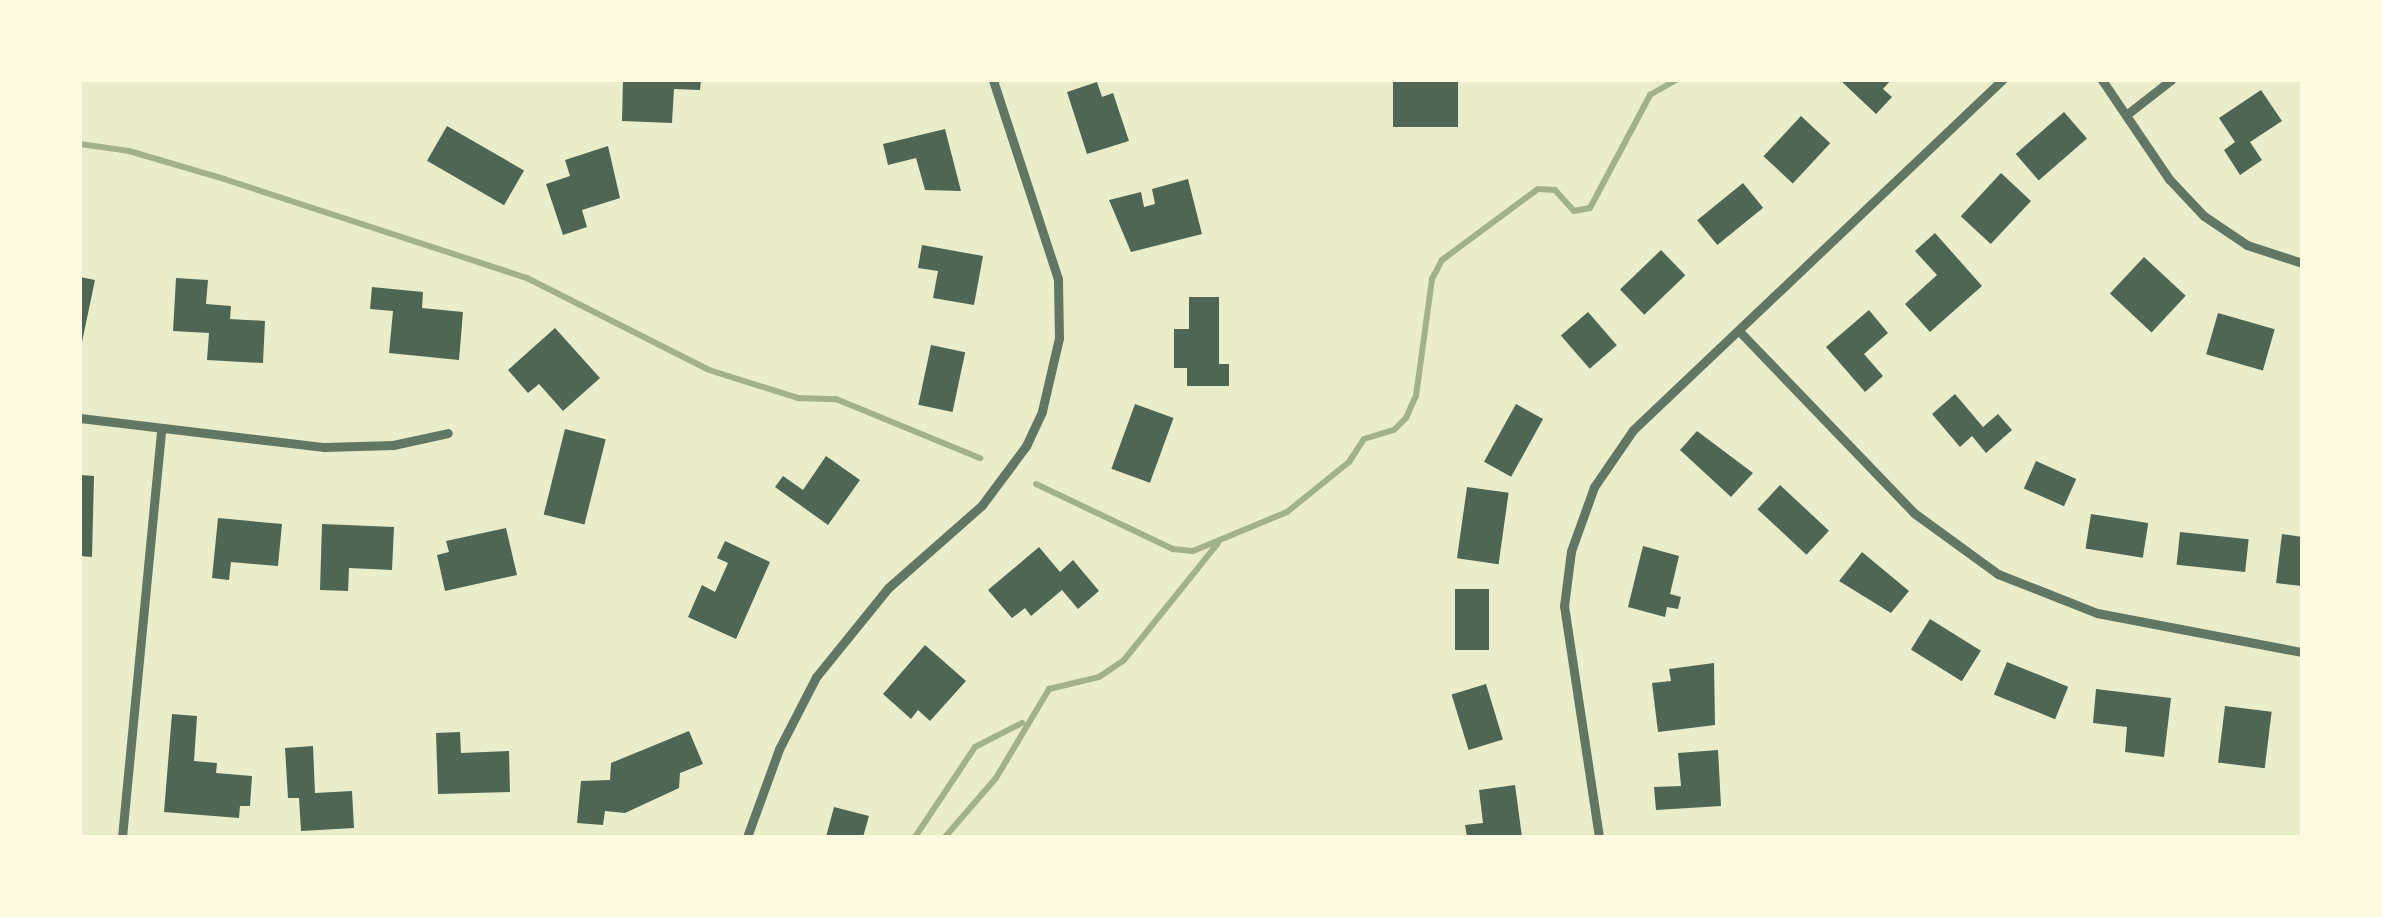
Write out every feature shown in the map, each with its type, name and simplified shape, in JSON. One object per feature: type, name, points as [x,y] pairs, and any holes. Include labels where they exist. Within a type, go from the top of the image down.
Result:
[{"type":"street","points":[[747,837],[779,749],[816,677],[888,588],[982,505],[1026,446],[1042,410],[1058,338],[1058,280],[993,80]]},
{"type":"street","points":[[1599,837],[1566,634],[1570,551],[1608,463],[1739,330],[2002,80]]},
{"type":"street","points":[[2102,80],[2204,216],[2247,244],[2302,263]]},
{"type":"street","points":[[2126,115],[2172,80]]},
{"type":"street","points":[[1739,330],[1914,513],[1998,574],[2096,614],[2302,652]]},
{"type":"street","points":[[80,418],[162,433],[324,447],[393,445],[448,433]]},
{"type":"street","points":[[122,837],[162,433]]},
{"type":"building","points":[[623,80],[701,80],[700,90],[674,89],[672,123],[622,121]]},
{"type":"building","points":[[1393,80],[1458,80],[1458,127],[1393,127]]},
{"type":"building","points":[[1840,80],[1891,80],[1883,89],[1892,97],[1876,114]]},
{"type":"building","points":[[1097,82],[1102,97],[1113,93],[1129,141],[1087,154],[1067,92]]},
{"type":"building","points":[[2261,90],[2282,121],[2250,142],[2262,160],[2240,175],[2224,150],[2235,142],[2219,118]]},
{"type":"building","points":[[2064,112],[2087,138],[2039,180],[2016,154]]},
{"type":"building","points":[[1801,116],[1830,143],[1793,184],[1763,156]]},
{"type":"building","points":[[447,126],[524,170],[504,205],[427,161]]},
{"type":"building","points":[[945,129],[961,191],[925,190],[916,158],[888,165],[883,144]]},
{"type":"building","points":[[608,146],[620,198],[582,210],[587,227],[563,235],[546,184],[570,176],[565,160]]},
{"type":"building","points":[[2001,173],[2031,201],[1991,244],[1961,216]]},
{"type":"building","points":[[1188,179],[1202,234],[1131,252],[1109,200],[1141,192],[1144,207],[1155,204],[1152,189]]},
{"type":"building","points":[[1743,183],[1763,208],[1717,245],[1697,220]]},
{"type":"building","points":[[1935,233],[1982,286],[1930,332],[1905,304],[1937,275],[1915,251]]},
{"type":"building","points":[[922,245],[983,256],[974,305],[933,298],[938,271],[918,268]]},
{"type":"building","points":[[1661,250],[1685,275],[1644,315],[1620,290]]},
{"type":"building","points":[[2144,257],[2186,296],[2152,332],[2110,294]]},
{"type":"building","points":[[80,277],[95,280],[82,342],[80,342]]},
{"type":"building","points":[[176,278],[208,280],[206,304],[231,306],[230,319],[265,321],[263,363],[207,360],[209,333],[173,331]]},
{"type":"building","points":[[372,287],[423,292],[422,308],[463,312],[459,360],[389,353],[393,311],[370,309]]},
{"type":"building","points":[[1189,297],[1219,297],[1219,364],[1229,364],[1229,386],[1187,386],[1187,368],[1174,368],[1174,329],[1189,329]]},
{"type":"building","points":[[1869,310],[1888,333],[1864,354],[1883,376],[1865,392],[1826,347]]},
{"type":"building","points":[[1588,312],[1617,345],[1590,369],[1561,336]]},
{"type":"building","points":[[2218,313],[2275,329],[2263,371],[2206,354]]},
{"type":"building","points":[[555,328],[600,378],[563,411],[539,384],[528,393],[508,370]]},
{"type":"building","points":[[931,345],[965,352],[953,412],[918,405]]},
{"type":"building","points":[[1955,394],[1983,427],[1998,414],[2012,430],[1986,453],[1972,436],[1960,447],[1932,414]]},
{"type":"building","points":[[1135,404],[1174,418],[1150,483],[1111,469]]},
{"type":"building","points":[[1516,404],[1543,419],[1511,477],[1484,462]]},
{"type":"building","points":[[565,429],[606,439],[584,525],[544,514]]},
{"type":"building","points":[[1697,431],[1753,473],[1731,497],[1680,450]]},
{"type":"building","points":[[826,456],[860,480],[828,525],[775,487],[783,476],[803,490]]},
{"type":"building","points":[[2036,461],[2076,479],[2064,506],[2024,488]]},
{"type":"building","points":[[80,475],[94,476],[92,557],[80,556]]},
{"type":"building","points":[[1780,485],[1829,531],[1806,555],[1757,509]]},
{"type":"building","points":[[1467,487],[1509,493],[1499,564],[1457,558]]},
{"type":"building","points":[[2091,514],[2148,523],[2143,558],[2086,549]]},
{"type":"building","points":[[218,518],[282,524],[278,566],[231,562],[229,580],[212,578]]},
{"type":"building","points":[[322,524],[394,527],[392,570],[349,568],[348,591],[320,590]]},
{"type":"building","points":[[506,528],[517,575],[445,591],[437,555],[449,552],[446,541]]},
{"type":"building","points":[[2180,532],[2249,539],[2245,572],[2177,565]]},
{"type":"building","points":[[2282,534],[2302,537],[2302,586],[2276,583]]},
{"type":"building","points":[[725,541],[770,562],[736,639],[688,617],[702,585],[715,592],[728,563],[717,558]]},
{"type":"building","points":[[1643,546],[1679,556],[1670,594],[1681,597],[1678,609],[1667,607],[1665,617],[1628,607]]},
{"type":"building","points":[[1039,547],[1060,572],[1073,560],[1099,591],[1078,609],[1062,590],[1031,616],[1025,608],[1012,618],[988,590]]},
{"type":"building","points":[[1862,552],[1909,591],[1891,613],[1839,581]]},
{"type":"building","points":[[1455,589],[1489,589],[1489,650],[1455,650]]},
{"type":"building","points":[[1930,619],[1981,651],[1962,681],[1911,650]]},
{"type":"building","points":[[925,645],[966,681],[930,721],[918,710],[911,719],[883,694]]},
{"type":"building","points":[[2007,662],[2068,687],[2055,719],[1994,694]]},
{"type":"building","points":[[1714,663],[1715,725],[1658,732],[1652,683],[1671,681],[1669,669]]},
{"type":"building","points":[[1486,684],[1503,739],[1469,750],[1452,695]]},
{"type":"building","points":[[2096,689],[2171,698],[2164,757],[2125,752],[2127,727],[2093,723]]},
{"type":"building","points":[[2225,706],[2272,712],[2265,768],[2218,763]]},
{"type":"building","points":[[172,714],[197,716],[194,761],[217,763],[216,773],[252,776],[250,806],[240,806],[239,818],[164,812]]},
{"type":"building","points":[[689,731],[703,764],[680,773],[679,788],[625,813],[605,811],[603,825],[577,823],[581,781],[610,780],[611,763]]},
{"type":"building","points":[[460,732],[461,753],[509,751],[510,792],[438,794],[436,733]]},
{"type":"building","points":[[313,746],[315,793],[352,791],[354,828],[301,831],[299,798],[288,798],[285,748]]},
{"type":"building","points":[[1718,750],[1721,806],[1656,810],[1654,787],[1681,786],[1678,753]]},
{"type":"building","points":[[1515,785],[1522,837],[1467,837],[1465,825],[1483,823],[1479,790]]},
{"type":"building","points":[[834,807],[869,816],[863,837],[826,837]]},
{"type":"waterway","points":[[1036,484],[1173,549],[1193,551],[1287,512],[1349,462],[1364,439],[1394,430],[1406,418],[1416,396],[1432,279],[1442,260],[1538,189],[1555,190],[1574,211],[1590,208],[1650,95],[1676,80]]},
{"type":"waterway","points":[[80,144],[129,151],[224,179],[527,278],[709,370],[798,398],[836,399],[980,458]]},
{"type":"waterway","points":[[945,837],[996,778],[1049,689],[1099,677],[1124,660],[1218,543]]},
{"type":"waterway","points":[[915,837],[975,747],[1022,723]]}]
